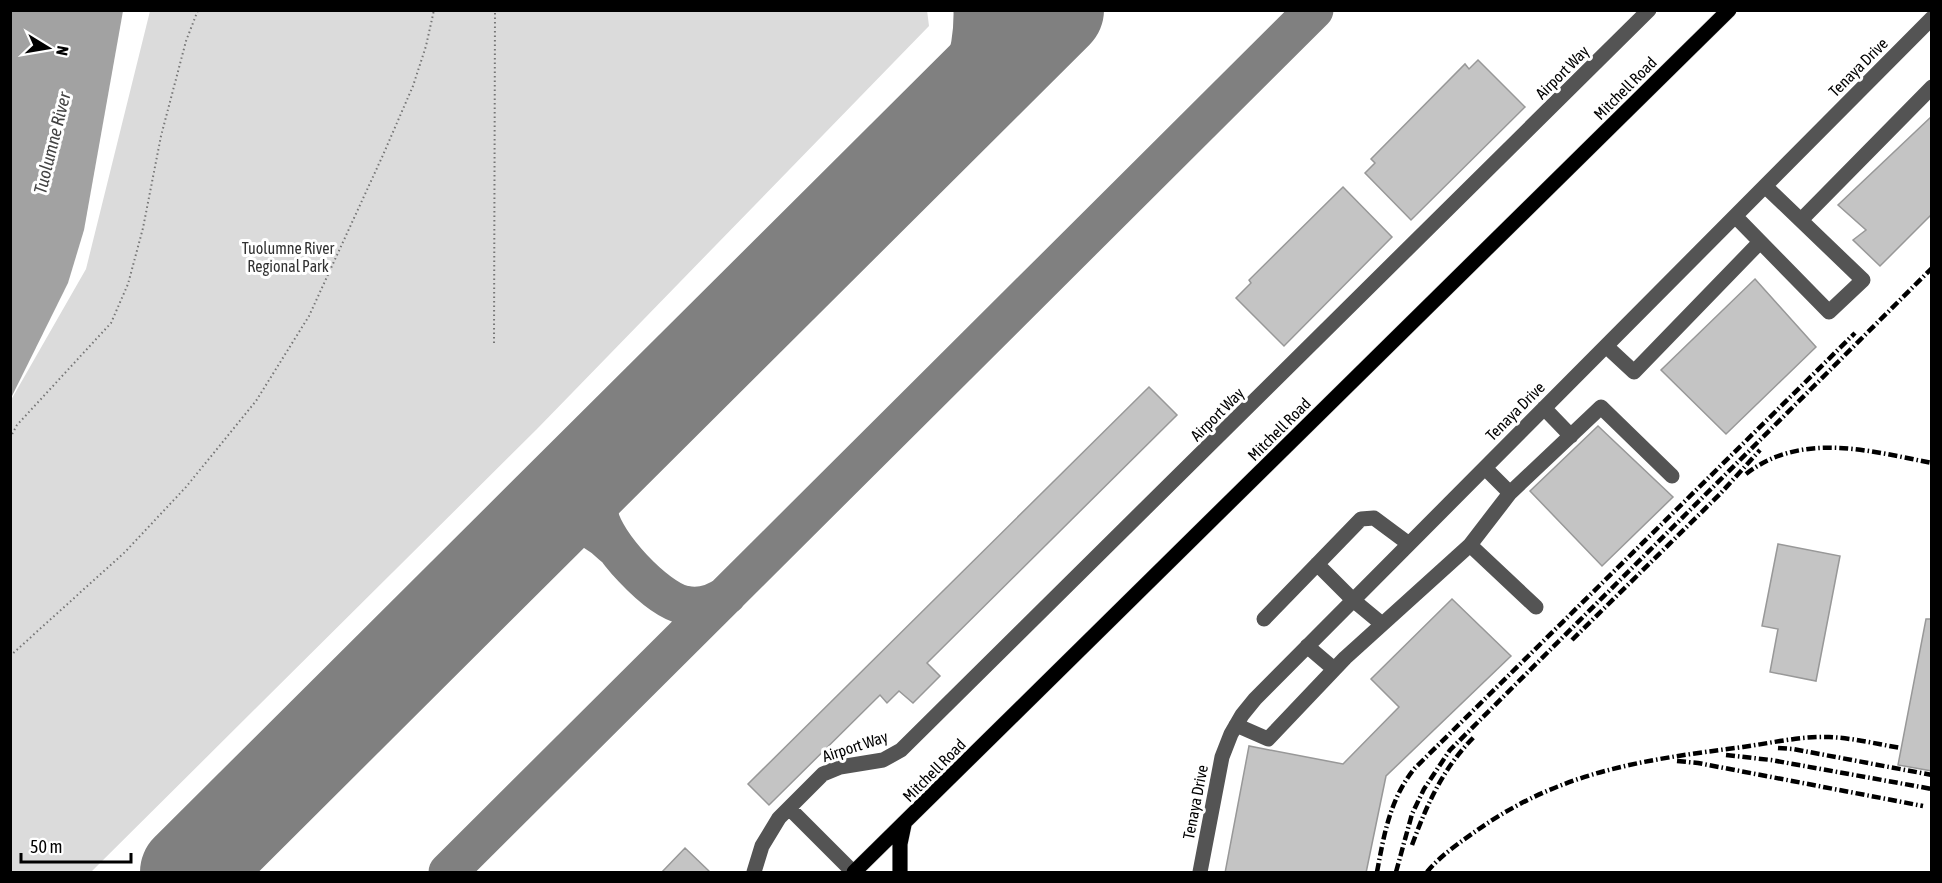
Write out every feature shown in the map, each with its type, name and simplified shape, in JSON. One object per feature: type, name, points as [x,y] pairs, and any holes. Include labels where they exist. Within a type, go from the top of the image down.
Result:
[{"type":"main road","name":"Mitchell Road","points":[[853,873],[1729,10]]},
{"type":"main road","points":[[900,873],[900,844],[904,825]]},
{"type":"street","name":"Airport Way","points":[[754,873],[762,846],[779,818],[823,774],[840,767],[883,760],[901,750],[1649,10]]},
{"type":"street","name":"Tenaya Drive","points":[[1200,873],[1222,757],[1236,725],[1255,699],[1932,18]]},
{"type":"street","points":[[1801,220],[1932,87]]},
{"type":"street","points":[[1735,216],[1829,312],[1863,280],[1765,186]]},
{"type":"street","points":[[1606,346],[1634,372],[1760,242]]},
{"type":"street","points":[[1236,725],[1268,739],[1334,669],[1470,545],[1510,493],[1601,407],[1672,476]]},
{"type":"street","points":[[1544,408],[1571,436]]},
{"type":"street","points":[[1485,468],[1510,493]]},
{"type":"street","points":[[1264,619],[1361,519],[1374,518],[1409,544]]},
{"type":"street","points":[[1470,545],[1536,607]]},
{"type":"street","points":[[1317,564],[1353,600],[1382,624]]},
{"type":"street","points":[[1307,646],[1334,669]]},
{"type":"street","points":[[789,808],[853,873]]},
{"type":"path","points":[[10,438],[17,425],[111,323],[128,284],[143,228],[161,136],[186,41],[198,10]]},
{"type":"path","points":[[10,656],[125,552],[186,487],[256,401],[309,316],[373,176],[413,86],[426,46],[434,10]]},
{"type":"path","points":[[494,344],[495,10]]},
{"type":"green space","name":"Tuolumne River Regional Park","points":[[927,10],[929,26],[537,429],[91,872],[11,872],[11,400],[86,269],[150,11]]},
{"type":"water","name":"Tuolumne River","points":[[11,10],[123,11],[84,230],[68,283],[11,398]]},
{"type":"building","points":[[1478,60],[1525,107],[1411,220],[1365,173],[1375,163],[1371,159],[1465,64],[1469,69]]},
{"type":"building","points":[[1932,116],[1932,214],[1880,266],[1853,240],[1866,230],[1838,205]]},
{"type":"building","points":[[1343,187],[1392,237],[1284,346],[1236,298],[1251,283],[1249,280]]},
{"type":"building","points":[[1755,279],[1816,347],[1726,434],[1661,370]]},
{"type":"building","points":[[1149,387],[1177,415],[927,663],[940,676],[913,703],[899,691],[887,703],[880,695],[769,805],[748,784]]},
{"type":"building","points":[[1598,426],[1673,497],[1602,566],[1530,491]]},
{"type":"building","points":[[1778,544],[1840,556],[1816,681],[1770,672],[1778,629],[1762,626]]},
{"type":"building","points":[[1452,599],[1511,656],[1386,776],[1366,873],[1225,873],[1249,746],[1343,764],[1399,707],[1371,679]]},
{"type":"building","points":[[1926,619],[1932,619],[1932,771],[1898,765]]},
{"type":"building","points":[[685,848],[711,873],[661,873]]},
{"type":"taxiway","points":[[935,129],[952,102],[964,73],[971,43],[973,10]]},
{"type":"taxiway","points":[[448,872],[1314,10]]},
{"type":"taxiway","points":[[614,449],[605,464],[597,497],[599,515],[610,540],[646,581],[673,601],[684,605],[707,605],[727,595]]},
{"type":"taxiway","points":[[527,537],[549,525],[571,524],[593,531],[613,546]]},
{"type":"runway","points":[[189,872],[1055,10]]},
{"type":"railway","points":[[1396,872],[1412,814],[1424,789],[1450,750],[1932,268]]},
{"type":"railway","points":[[1377,872],[1389,817],[1406,780],[1415,768],[1855,333]]},
{"type":"railway","points":[[1746,474],[1767,461],[1790,452],[1813,448],[1860,450],[1932,463]]},
{"type":"railway","points":[[1572,640],[1720,494],[1760,450]]},
{"type":"railway","points":[[1412,845],[1437,787],[1453,761],[1474,737]]},
{"type":"railway","points":[[1427,872],[1456,845],[1508,811],[1539,794],[1604,771],[1671,757],[1808,738],[1829,737],[1901,748]]},
{"type":"railway","points":[[1778,748],[1932,775]]},
{"type":"railway","points":[[1726,755],[1771,760],[1932,789]]},
{"type":"railway","points":[[1677,761],[1698,763],[1923,806]]}]
